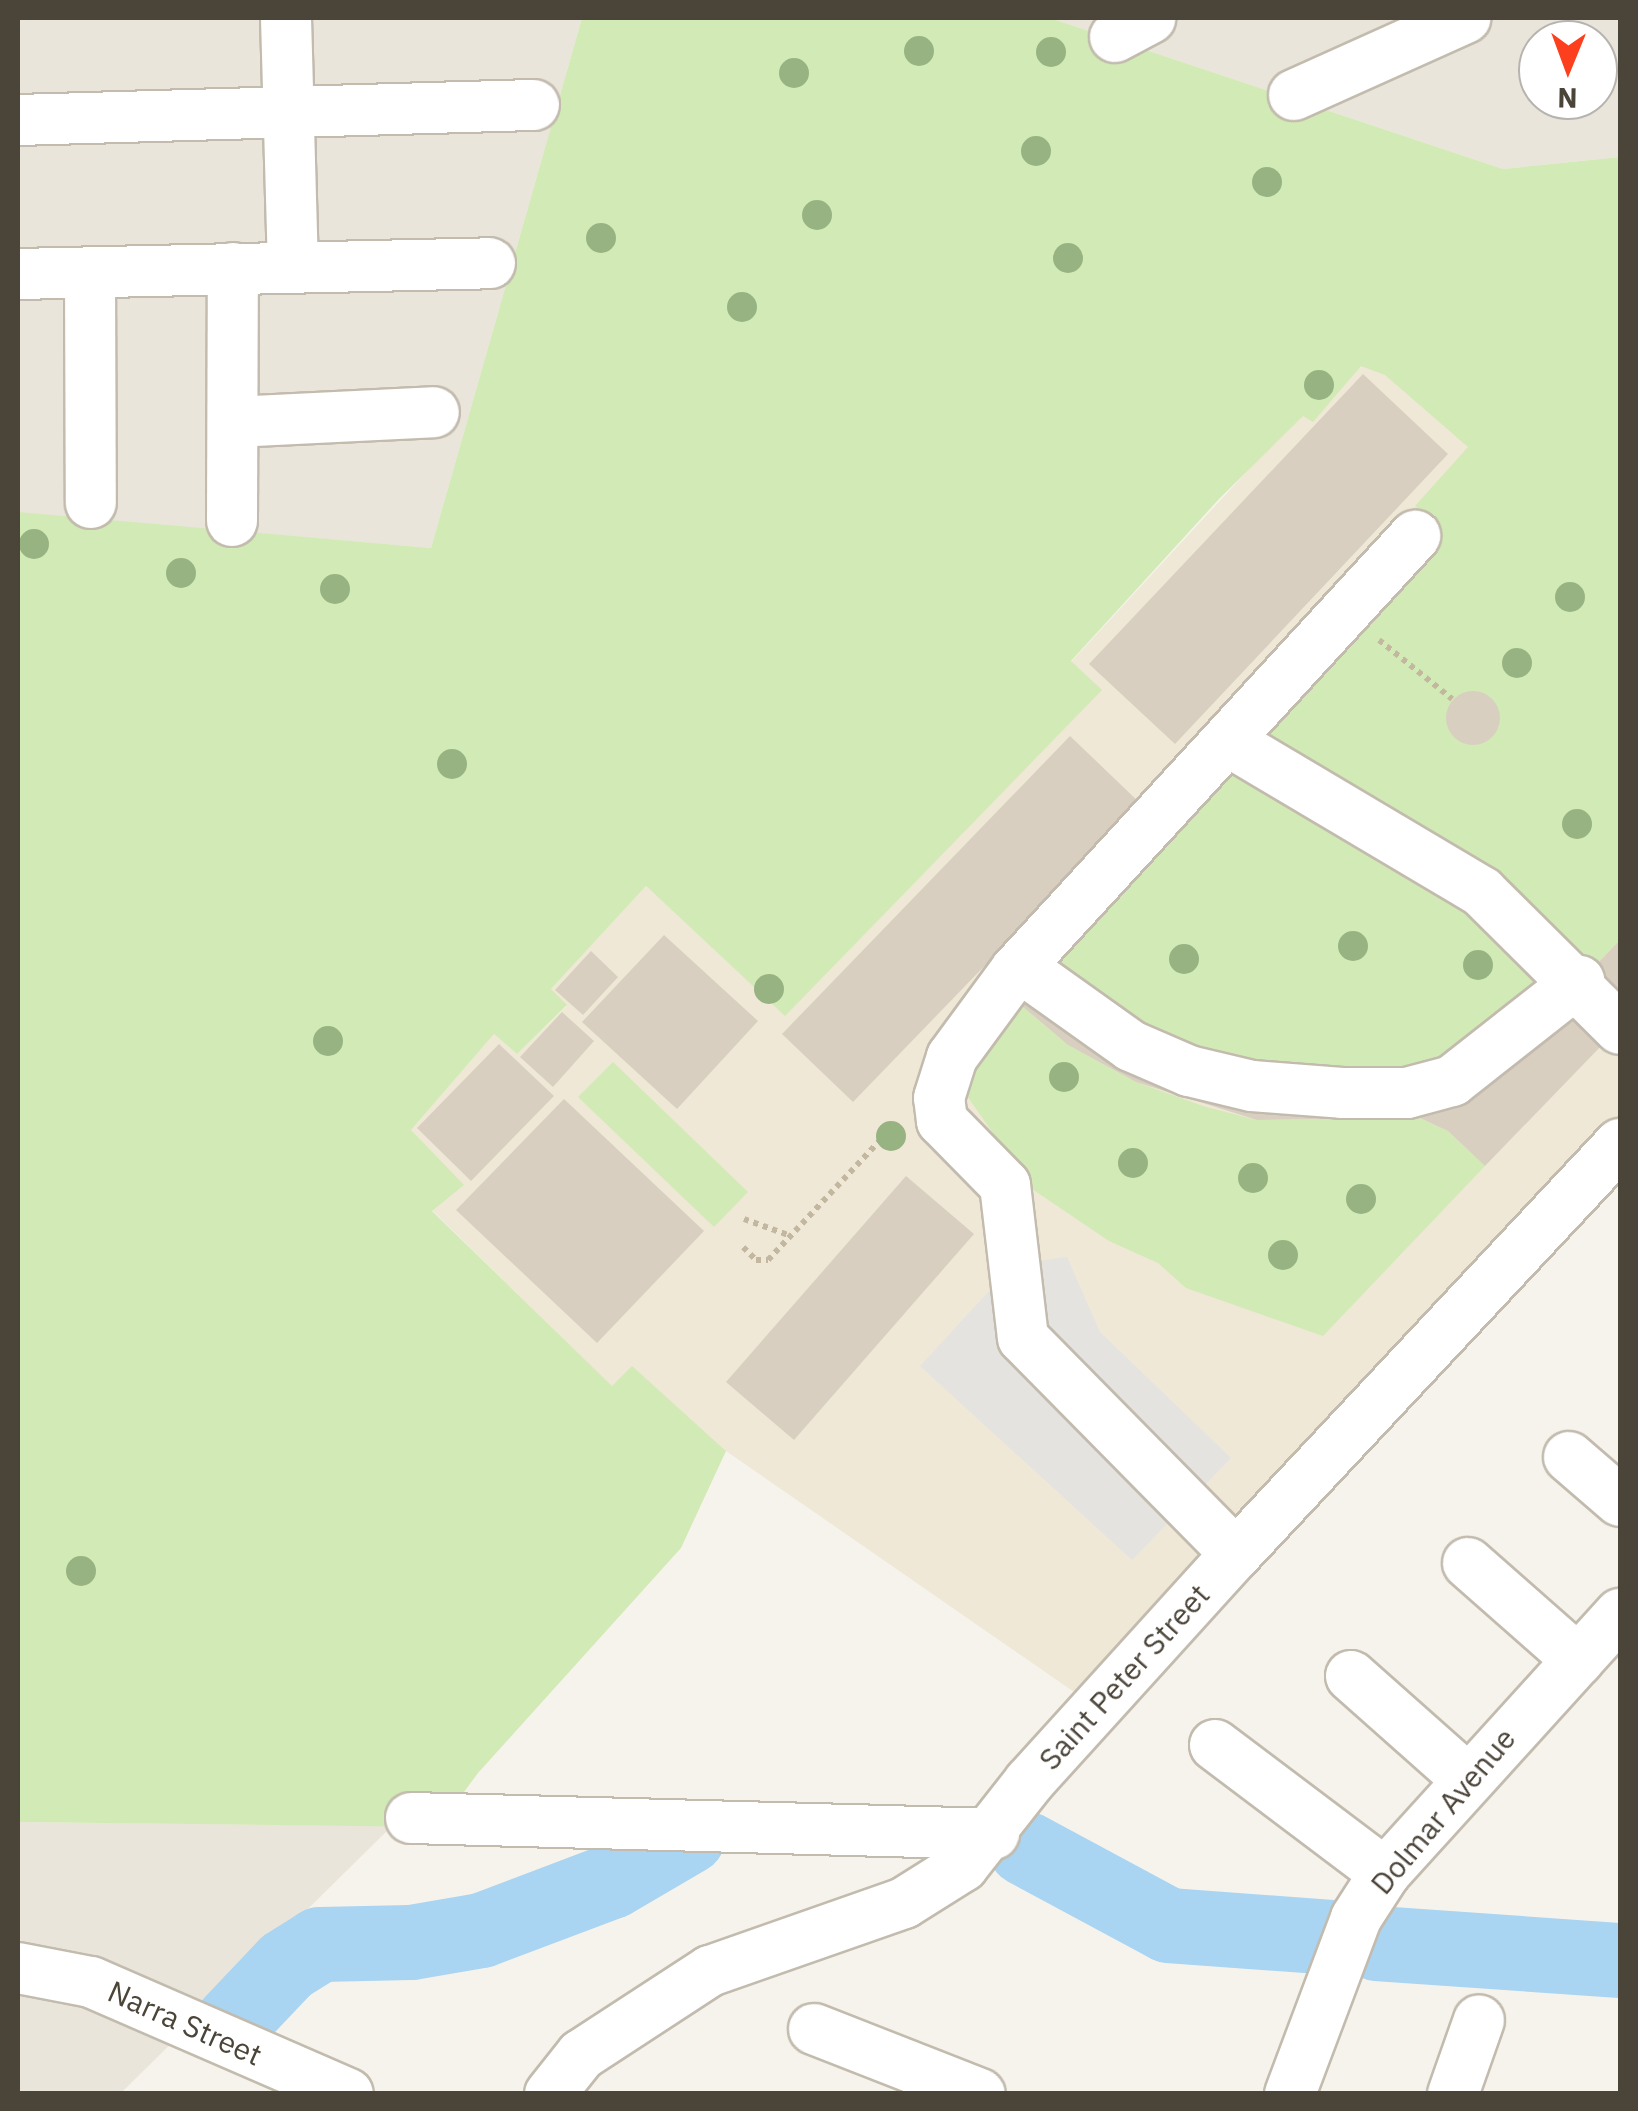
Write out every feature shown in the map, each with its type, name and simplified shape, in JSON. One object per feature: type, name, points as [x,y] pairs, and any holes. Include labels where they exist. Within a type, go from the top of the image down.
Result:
[{"type":"street","points":[[286,18],[293,266]]},
{"type":"street","points":[[1294,95],[1456,20]]},
{"type":"street","points":[[18,120],[534,105]]},
{"type":"street","points":[[18,274],[490,263]]},
{"type":"street","points":[[232,520],[234,268]]},
{"type":"street","points":[[90,272],[91,503]]},
{"type":"street","points":[[233,422],[434,412]]},
{"type":"street","points":[[1236,1554],[1023,1338],[1005,1185],[942,1121],[939,1098],[952,1058],[1020,967],[1415,536]]},
{"type":"street","points":[[1228,741],[1482,892],[1579,981],[1620,1029]]},
{"type":"street","points":[[1020,967],[1131,1046],[1189,1071],[1252,1086],[1342,1093],[1407,1093],[1452,1081],[1579,981]]},
{"type":"street","name":"Saint Peter Street","points":[[550,2094],[582,2055],[710,1971],[904,1903],[963,1866],[994,1834],[1029,1782],[1236,1554],[1620,1144]]},
{"type":"street","points":[[1569,1457],[1620,1501]]},
{"type":"street","points":[[1468,1563],[1606,1637]]},
{"type":"street","name":"Dolmar Avenue","points":[[1290,2094],[1356,1918],[1385,1873],[1466,1778],[1606,1637]]},
{"type":"street","points":[[1350,1676],[1466,1778]]},
{"type":"street","points":[[1215,1745],[1385,1873]]},
{"type":"street","points":[[411,1818],[994,1834]]},
{"type":"street","name":"Narra Street","points":[[21,1972],[108,1988],[291,2084],[348,2094]]},
{"type":"street","points":[[1456,2092],[1479,2020]]},
{"type":"street","points":[[814,2029],[980,2094]]},
{"type":"path","points":[[1345,612],[1452,699]]},
{"type":"path","points":[[743,1247],[756,1260],[768,1260],[906,1113]]},
{"type":"path","points":[[744,1218],[791,1236]]},
{"type":"shaded area","points":[[18,18],[582,18],[431,548],[18,513]]},
{"type":"shaded area","points":[[1050,18],[1620,18],[1620,157],[1503,169]]},
{"type":"shaded area","points":[[1620,157],[1620,1121],[1077,1694],[726,1451],[632,1367],[612,1387],[432,1210],[411,1130],[494,1034],[517,1054],[567,1006],[550,990],[646,886],[785,1015],[1101,690],[1071,662],[1348,362]]},
{"type":"shaded area","points":[[1067,1257],[1100,1332],[1231,1458],[1132,1560],[920,1366],[1014,1264]]},
{"type":"shaded area","points":[[18,1822],[392,1826],[121,2093],[18,2094]]},
{"type":"green space","points":[[582,18],[1050,18],[1503,169],[1620,157],[1620,940],[1592,969],[1251,736],[1437,528],[1415,506],[1468,447],[1385,375],[1361,366],[1313,422],[1303,416],[1219,499],[1071,661],[1102,690],[785,1016],[646,886],[551,989],[567,1005],[517,1054],[494,1034],[411,1130],[464,1185],[432,1211],[612,1386],[632,1366],[726,1451],[681,1548],[478,1773],[438,1827],[18,1822],[18,512],[431,548]]},
{"type":"green space","points":[[1232,755],[1423,869],[1563,980],[1471,1068],[1252,1078],[1035,970]]},
{"type":"green space","points":[[1022,1006],[1068,1045],[1136,1082],[1203,1106],[1257,1120],[1418,1117],[1448,1131],[1485,1166],[1323,1336],[1186,1288],[1158,1263],[1109,1241],[1032,1189],[967,1096],[969,1073]]},
{"type":"green space","points":[[613,1062],[748,1192],[714,1227],[578,1097]]},
{"type":"building","points":[[1363,374],[1448,454],[1175,744],[1089,664]]},
{"type":"building","points":[[1473,691],[1492,699],[1500,718],[1492,737],[1473,745],[1454,737],[1446,718],[1454,699]]},
{"type":"building","points":[[1070,736],[1141,804],[853,1102],[782,1034]]},
{"type":"building","points":[[664,935],[758,1021],[677,1109],[582,1022]]},
{"type":"building","points":[[1620,940],[1620,999],[1592,969]]},
{"type":"building","points":[[591,951],[618,977],[583,1015],[555,990]]},
{"type":"building","points":[[1038,988],[1189,1077],[1407,1096],[1563,1000],[1604,1043],[1485,1166],[1448,1131],[1418,1117],[1257,1120],[1136,1082],[1068,1045],[1022,1006]]},
{"type":"building","points":[[562,1012],[594,1041],[553,1087],[520,1057]]},
{"type":"building","points":[[499,1044],[554,1096],[471,1181],[417,1128]]},
{"type":"building","points":[[564,1099],[704,1231],[597,1343],[456,1210]]},
{"type":"building","points":[[906,1176],[974,1234],[794,1440],[726,1382]]},
{"type":"waterway","points":[[231,2023],[286,1965],[319,1944],[411,1942],[481,1930],[611,1881],[688,1836]]},
{"type":"waterway","points":[[1025,1848],[1168,1925],[1331,1937]]},
{"type":"waterway","points":[[1376,1943],[1620,1960]]}]
